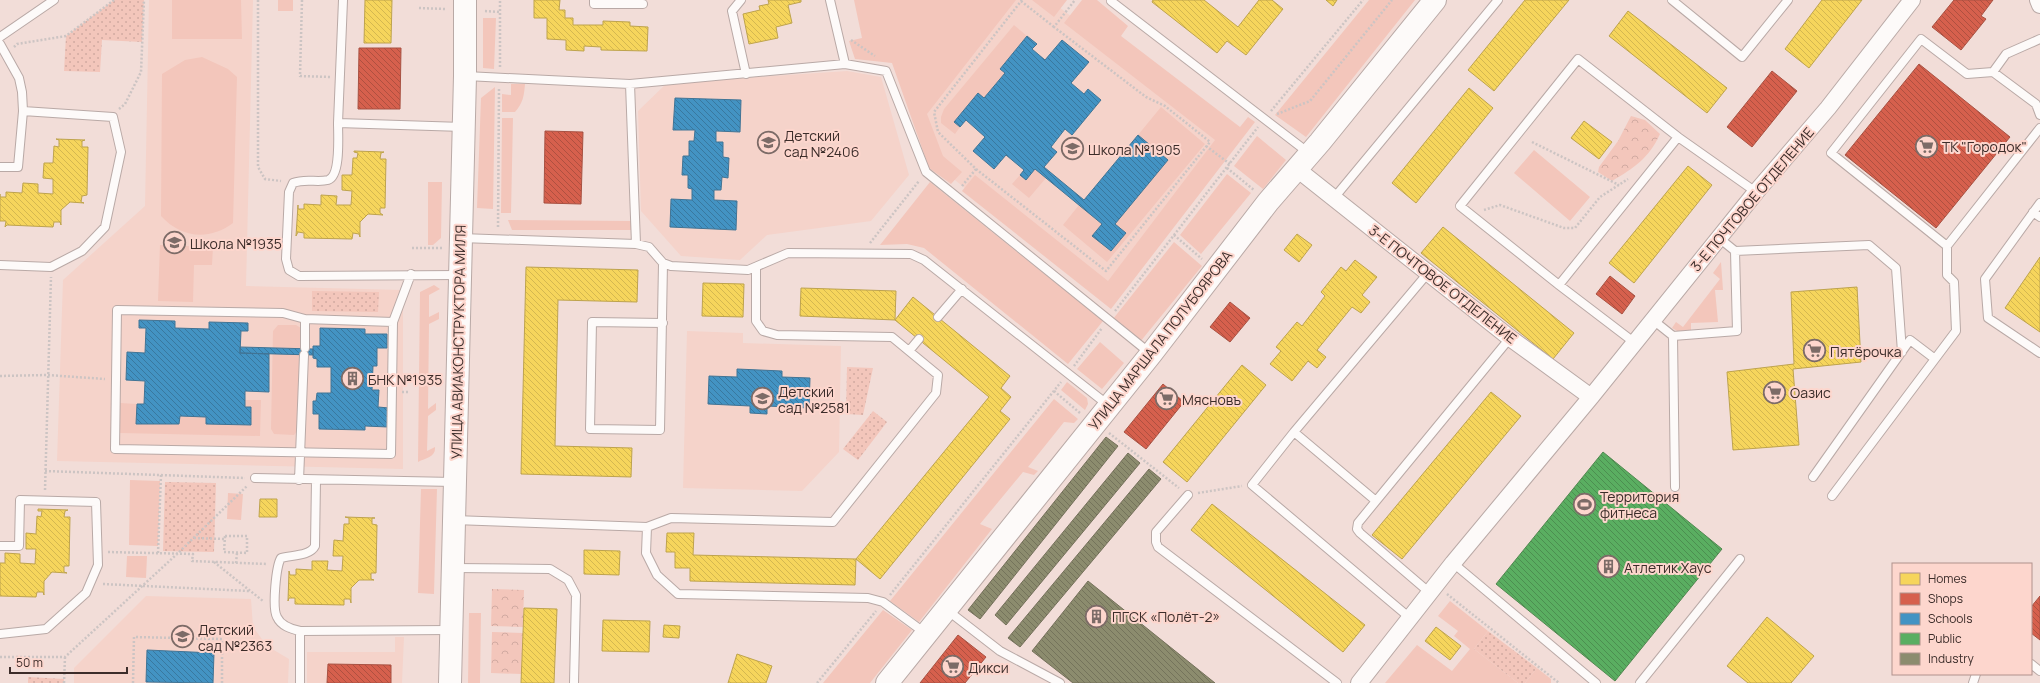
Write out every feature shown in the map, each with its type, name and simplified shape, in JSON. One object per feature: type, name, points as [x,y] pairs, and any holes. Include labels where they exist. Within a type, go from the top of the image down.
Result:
[{"type":"street","name":"УЛИЦА АВИАКОНСТРУКТОРА МИЛЯ","points":[[450,683],[464,128],[465,0]]},
{"type":"street","name":"УЛИЦА МАРШАЛА ПОЛУБОЯРОВА","points":[[887,683],[1151,354],[1268,202],[1304,162],[1435,0]]},
{"type":"street","name":"3-Е ПОЧТОВОЕ ОТДЕЛЕНИЕ","points":[[1366,680],[1410,618],[1453,563],[1591,397],[1756,192],[1828,108],[1912,0]]},
{"type":"street","points":[[2038,0],[2040,4]]},
{"type":"street","name":"3-Е ПОЧТОВОЕ ОТДЕЛЕНИЕ","points":[[1304,162],[1334,198],[1510,338],[1591,397]]},
{"type":"lane","points":[[0,37],[54,0]]},
{"type":"lane","points":[[343,0],[336,169],[334,176],[327,180],[303,179],[294,183],[289,192],[286,252],[289,270],[299,276],[411,274],[460,275]]},
{"type":"lane","points":[[594,0],[594,4],[643,4]]},
{"type":"lane","points":[[741,0],[732,11],[746,74]]},
{"type":"lane","points":[[830,0],[845,64]]},
{"type":"lane","points":[[1112,0],[1110,1],[1264,120],[1304,162]]},
{"type":"lane","points":[[1334,198],[1498,0]]},
{"type":"lane","points":[[1672,0],[1742,57],[1788,0]]},
{"type":"lane","points":[[1992,72],[2006,54],[2040,39]]},
{"type":"lane","points":[[1947,246],[1831,153],[1921,40],[1967,74],[1992,72],[2036,104],[2040,115]]},
{"type":"lane","points":[[0,44],[20,78],[23,111],[18,167],[0,167]]},
{"type":"lane","points":[[1635,343],[1460,206],[1578,59],[1678,136],[1756,192]]},
{"type":"lane","points":[[465,76],[500,79],[630,84],[845,64],[886,71],[926,172],[1151,354]]},
{"type":"lane","points":[[630,84],[636,244]]},
{"type":"lane","points":[[0,265],[52,267],[82,251],[105,227],[121,152],[113,117],[23,111]]},
{"type":"lane","points":[[338,123],[464,128]]},
{"type":"lane","points":[[1832,496],[1956,331],[1954,282],[1947,275],[1947,246],[2040,128]]},
{"type":"lane","points":[[1559,285],[1678,136]]},
{"type":"lane","points":[[2040,203],[2037,215],[1985,279],[1988,318],[2040,353]]},
{"type":"lane","points":[[461,238],[636,244],[649,247],[663,263],[671,266],[748,270],[788,253],[911,254],[924,260],[962,289],[1108,406]]},
{"type":"lane","points":[[1719,238],[1735,251],[1869,245],[1896,268],[1902,352]]},
{"type":"lane","points":[[1653,320],[1673,336],[1737,331],[1735,251]]},
{"type":"lane","points":[[663,263],[663,323],[660,430],[590,429],[592,322],[663,323]]},
{"type":"lane","points":[[454,520],[647,527],[671,518],[833,522],[936,393],[938,375],[892,337],[777,335],[763,331],[756,320],[756,267]]},
{"type":"lane","points":[[1410,618],[1252,485],[1294,432],[1428,273]]},
{"type":"lane","points":[[393,322],[305,319],[283,313],[117,310],[115,449],[391,454],[393,322],[411,274]]},
{"type":"lane","points":[[938,317],[962,289]]},
{"type":"lane","points":[[299,480],[305,319]]},
{"type":"lane","points":[[1673,336],[1675,487]]},
{"type":"lane","points":[[1433,589],[1360,533],[1357,528],[1358,523],[1510,338]]},
{"type":"lane","points":[[909,351],[919,339]]},
{"type":"lane","points":[[1813,477],[1910,340],[1935,359]]},
{"type":"lane","points":[[1294,432],[1376,501]]},
{"type":"lane","points":[[255,478],[455,482]]},
{"type":"lane","points":[[316,480],[315,546],[313,551],[308,554],[295,554],[281,558],[277,565],[276,612],[281,622],[289,628],[300,631],[451,630]]},
{"type":"lane","points":[[1188,495],[1156,532],[1156,542],[1158,547],[1337,683]]},
{"type":"lane","points":[[0,546],[19,546],[20,500],[96,502],[98,565],[86,593],[46,629],[0,634]]},
{"type":"lane","points":[[647,527],[646,553],[657,576],[678,594],[868,598],[883,602],[927,634]]},
{"type":"lane","points":[[1640,683],[1740,559]]},
{"type":"lane","points":[[1453,563],[1596,683]]},
{"type":"lane","points":[[453,568],[550,569],[568,580],[576,595],[574,683]]},
{"type":"lane","points":[[946,610],[1000,651],[1060,683]]},
{"type":"lane","points":[[300,631],[300,683]]},
{"type":"lane","points":[[2032,665],[2040,671]]},
{"type":"path","points":[[6,54],[18,44],[66,36],[114,0]]},
{"type":"path","points":[[113,117],[125,104],[141,72],[144,0]]},
{"type":"path","points":[[258,0],[258,167],[265,179],[294,183]]},
{"type":"path","points":[[302,0],[300,76],[341,77]]},
{"type":"path","points":[[498,239],[500,0]]},
{"type":"path","points":[[1054,27],[1075,0]]},
{"type":"path","points":[[817,683],[1054,392],[1108,319],[1264,120],[1363,0]]},
{"type":"path","points":[[1264,120],[1310,101],[1392,0]]},
{"type":"path","points":[[1021,1],[1054,27],[1146,98],[1165,106],[1210,142],[1106,271],[976,169],[938,132],[934,112],[1021,1]]},
{"type":"path","points":[[419,8],[445,9]]},
{"type":"path","points":[[485,11],[500,12]]},
{"type":"path","points":[[837,31],[877,58]]},
{"type":"path","points":[[1532,142],[1619,185]]},
{"type":"path","points":[[1206,146],[1230,164]]},
{"type":"path","points":[[1227,168],[1257,192]]},
{"type":"path","points":[[958,192],[976,169]]},
{"type":"path","points":[[1470,214],[1500,205],[1564,228],[1574,228],[1600,197],[1642,170],[1649,173]]},
{"type":"path","points":[[862,253],[926,172]]},
{"type":"path","points":[[1174,235],[1203,260],[1208,253]]},
{"type":"path","points":[[45,501],[47,375],[52,267]]},
{"type":"path","points":[[0,376],[47,375],[116,379]]},
{"type":"path","points":[[1054,392],[1081,415]]},
{"type":"path","points":[[1105,430],[1188,495],[1252,485]]},
{"type":"path","points":[[45,472],[255,478]]},
{"type":"path","points":[[158,553],[161,475]]},
{"type":"path","points":[[0,656],[65,657],[177,554],[255,478]]},
{"type":"path","points":[[225,536],[247,536],[247,553],[224,552],[225,539],[225,536]]},
{"type":"path","points":[[193,538],[225,539]]},
{"type":"path","points":[[97,552],[193,554],[192,561],[277,565]]},
{"type":"path","points":[[236,563],[237,553]]},
{"type":"path","points":[[213,562],[276,612]]},
{"type":"path","points":[[90,584],[249,591]]},
{"type":"path","points":[[1433,589],[1559,683]]},
{"type":"path","points":[[133,683],[134,637],[222,639],[222,683]]},
{"type":"path","points":[[64,683],[65,657]]},
{"type":"shaded area","name":"Школа №1935","points":[[149,0],[253,0],[246,286],[403,290],[403,469],[57,461],[63,280],[145,206]]},
{"type":"shaded area","name":"Школа №1905","points":[[899,0],[1050,0],[1224,135],[1099,297],[934,163]]},
{"type":"shaded area","name":"Детский сад №2406","points":[[847,71],[881,77],[909,175],[871,221],[767,235],[740,260],[681,256],[641,211],[638,111],[667,83]]},
{"type":"shaded area","name":"Детский сад №2581","points":[[687,331],[743,333],[743,343],[841,346],[839,452],[802,491],[683,488]]},
{"type":"shaded area","name":"Детский сад №2363","points":[[146,596],[251,599],[253,627],[267,646],[289,659],[288,683],[74,683],[74,668]]},
{"type":"shaded area","points":[[395,637],[404,637],[402,683],[307,683],[307,652],[395,652]]},
{"type":"green space","points":[[114,0],[144,0],[142,42],[102,40],[100,72],[64,71],[66,36]]},
{"type":"green space","points":[[172,0],[241,0],[242,39],[172,39]]},
{"type":"green space","points":[[278,0],[293,0],[293,11],[278,11]]},
{"type":"green space","points":[[854,0],[1016,0],[927,114],[943,156],[962,172],[951,184],[929,168],[892,63],[855,59],[849,41],[862,38]]},
{"type":"green space","points":[[1032,0],[1067,0],[1054,17]]},
{"type":"green space","points":[[1082,0],[1097,0],[1128,26],[1121,36],[1240,127],[1248,117],[1255,122],[1111,309],[962,191],[975,175],[1108,281],[1215,140],[1064,23]]},
{"type":"green space","points":[[1369,0],[1415,0],[1306,137],[1275,115]]},
{"type":"green space","points":[[483,18],[496,18],[494,69],[483,68]]},
{"type":"green space","points":[[1014,25],[1027,36],[1000,69],[1005,73],[984,98],[978,93],[954,122],[960,127],[955,134],[941,123],[941,117],[944,109]]},
{"type":"green space","points":[[202,57],[228,69],[237,77],[233,223],[214,233],[196,234],[186,233],[177,229],[161,216],[162,74],[185,60]]},
{"type":"green space","points":[[511,84],[525,84],[523,99],[515,112],[502,112],[502,94],[511,95]]},
{"type":"green space","points":[[495,87],[493,209],[477,208],[481,98]]},
{"type":"green space","points":[[1161,107],[1205,144],[1107,262],[1063,225],[1079,205],[1102,224],[1092,236],[1111,251],[1126,233],[1115,224],[1138,135]]},
{"type":"green space","points":[[1631,116],[1645,120],[1660,134],[1651,150],[1640,162],[1612,181],[1598,172],[1599,167],[1618,141]]},
{"type":"green space","points":[[502,118],[513,118],[511,213],[501,213]]},
{"type":"green space","points":[[1257,136],[1286,160],[1263,189],[1234,166]]},
{"type":"green space","points":[[1534,150],[1590,197],[1570,221],[1514,173]]},
{"type":"green space","points":[[1035,169],[1046,178],[1029,198],[1012,184],[1020,175],[1026,180]]},
{"type":"green space","points":[[1227,174],[1251,193],[1201,254],[1180,235]]},
{"type":"green space","points":[[428,182],[442,182],[441,238],[433,245],[428,245]]},
{"type":"green space","points":[[930,182],[1103,321],[1068,364],[924,248],[907,244],[880,245]]},
{"type":"green space","points":[[508,220],[631,221],[631,230],[512,230]]},
{"type":"green space","points":[[1174,242],[1202,266],[1140,342],[1113,319]]},
{"type":"green space","points":[[160,245],[213,247],[212,265],[194,265],[193,302],[158,301]]},
{"type":"green space","points":[[1721,262],[1723,290],[1715,290],[1718,322],[1691,323],[1691,331],[1679,332],[1672,328],[1676,322],[1683,327],[1720,279],[1713,273]]},
{"type":"green space","points":[[434,285],[440,289],[429,295],[429,317],[439,312],[439,319],[429,324],[428,409],[436,403],[436,410],[428,416],[427,451],[435,447],[435,450],[430,457],[418,462],[420,292]]},
{"type":"green space","points":[[312,291],[379,292],[378,312],[312,311]]},
{"type":"green space","points":[[278,325],[296,325],[301,328],[298,430],[294,435],[274,434],[271,429],[273,331]]},
{"type":"green space","points":[[1100,342],[1124,363],[1102,389],[1077,369]]},
{"type":"green space","points":[[847,367],[873,368],[863,415],[846,414]]},
{"type":"green space","points":[[1067,382],[1087,398],[1088,404],[1085,410],[1061,390]]},
{"type":"green space","points":[[1054,399],[1078,419],[1074,423],[1064,422],[1028,467],[1038,471],[1034,475],[1023,472],[980,524],[992,529],[919,622],[890,601]]},
{"type":"green space","points":[[245,400],[261,400],[260,436],[120,433],[120,403],[137,404],[137,424],[179,424],[180,416],[206,417],[206,424],[251,425],[251,407],[245,407]]},
{"type":"green space","points":[[873,411],[887,422],[858,460],[843,449]]},
{"type":"green space","points":[[130,480],[160,481],[158,546],[129,545]]},
{"type":"green space","points":[[165,482],[216,483],[214,552],[163,551]]},
{"type":"green space","points":[[421,489],[437,489],[434,594],[418,593]]},
{"type":"green space","points":[[228,493],[243,494],[241,520],[227,519]]},
{"type":"green space","points":[[127,556],[147,556],[146,578],[126,577]]},
{"type":"green space","points":[[492,589],[524,590],[523,627],[491,626]]},
{"type":"green space","points":[[1450,601],[1488,631],[1474,649],[1518,683],[1385,683],[1417,645],[1452,671],[1470,649],[1454,636],[1458,631],[1438,616]]},
{"type":"green space","points":[[883,610],[912,630],[870,683],[823,683]]},
{"type":"green space","points":[[469,613],[481,613],[480,683],[468,683]]},
{"type":"green space","points":[[1488,631],[1537,668],[1525,683],[1518,683],[1474,649]]},
{"type":"green space","points":[[492,632],[523,633],[521,674],[491,673]]},
{"type":"green space","points":[[1537,668],[1551,679],[1551,683],[1525,683]]},
{"type":"green space","points":[[28,677],[64,679],[64,683],[28,683]]},
{"type":"building: Homes","points":[[365,0],[392,0],[391,43],[364,43]]},
{"type":"building: Homes","points":[[534,0],[560,0],[559,10],[565,10],[565,18],[573,18],[573,25],[603,25],[603,21],[630,22],[630,26],[648,27],[647,51],[601,50],[601,47],[584,46],[584,51],[566,50],[566,40],[547,39],[547,18],[534,18]]},
{"type":"building: Homes","points":[[768,0],[801,0],[801,2],[788,5],[792,23],[776,27],[778,38],[749,44],[743,14],[760,10],[759,6],[769,4]]},
{"type":"building: Homes","points":[[1153,0],[1204,0],[1238,27],[1259,0],[1272,0],[1283,9],[1246,55],[1227,41],[1217,53],[1152,2]]},
{"type":"building: Homes","points":[[1326,0],[1337,0],[1333,6]]},
{"type":"building: Homes","points":[[1525,0],[1569,0],[1494,91],[1468,70]]},
{"type":"building: Homes","points":[[1822,0],[1862,0],[1809,68],[1785,49]]},
{"type":"building: Homes","points":[[1628,11],[1727,88],[1707,113],[1609,36]]},
{"type":"building: Homes","points":[[1469,88],[1493,108],[1416,203],[1392,183]]},
{"type":"building: Homes","points":[[1584,121],[1612,142],[1599,159],[1571,138]]},
{"type":"building: Homes","points":[[56,139],[85,140],[82,141],[82,147],[88,147],[87,195],[82,196],[81,202],[84,203],[70,202],[61,210],[61,225],[60,222],[54,222],[53,227],[7,225],[5,227],[6,221],[0,221],[0,197],[6,197],[6,192],[22,193],[23,183],[38,184],[38,193],[53,194],[53,179],[43,178],[44,163],[53,163],[54,146],[59,147],[59,140]]},
{"type":"building: Homes","points":[[354,151],[384,152],[381,153],[380,159],[386,159],[385,208],[380,208],[380,213],[383,215],[368,214],[360,222],[360,237],[359,234],[353,233],[352,239],[304,238],[304,233],[298,232],[296,236],[298,205],[298,209],[304,209],[304,204],[321,205],[321,195],[337,196],[336,205],[351,205],[352,191],[342,190],[342,175],[352,175],[353,158],[357,158],[358,153]]},
{"type":"building: Homes","points":[[1688,166],[1712,185],[1634,283],[1609,263]]},
{"type":"building: Homes","points":[[1443,227],[1574,333],[1553,359],[1421,253]]},
{"type":"building: Homes","points":[[1297,234],[1312,245],[1299,262],[1284,250]]},
{"type":"building: Homes","points":[[2040,257],[2040,332],[2005,308]]},
{"type":"building: Homes","points":[[1355,260],[1377,277],[1362,295],[1370,302],[1361,313],[1352,307],[1317,350],[1326,357],[1317,368],[1308,361],[1292,381],[1270,364],[1281,351],[1276,347],[1297,322],[1302,326],[1325,296],[1321,292],[1341,267],[1346,271]]},
{"type":"building: Homes","points":[[526,267],[638,270],[637,302],[558,300],[555,446],[632,448],[631,477],[521,474]]},
{"type":"building: Homes","points":[[703,283],[744,284],[743,317],[702,316]]},
{"type":"building: Homes","points":[[1857,287],[1861,362],[1793,369],[1799,445],[1733,450],[1727,372],[1794,364],[1791,292]]},
{"type":"building: Homes","points":[[801,288],[896,291],[895,320],[800,316]]},
{"type":"building: Homes","points":[[913,297],[1010,376],[1001,388],[1011,397],[1000,411],[1010,419],[880,579],[856,559],[989,397],[895,320]]},
{"type":"building: Homes","points":[[1242,365],[1266,385],[1187,482],[1163,462]]},
{"type":"building: Homes","points":[[1491,392],[1521,416],[1402,559],[1372,535]]},
{"type":"building: Homes","points":[[260,499],[277,499],[277,517],[259,517]]},
{"type":"building: Homes","points":[[1212,504],[1365,625],[1343,652],[1191,530]]},
{"type":"building: Homes","points":[[38,509],[68,510],[65,511],[64,517],[70,517],[69,566],[64,566],[64,572],[67,573],[52,572],[44,581],[44,595],[43,592],[37,592],[36,597],[0,596],[0,563],[5,563],[5,553],[20,554],[20,563],[35,564],[36,549],[26,549],[26,533],[36,534],[37,516],[41,517],[42,511],[38,511]]},
{"type":"building: Homes","points":[[345,517],[375,518],[372,518],[372,524],[377,525],[376,573],[371,573],[371,579],[374,580],[359,580],[351,588],[351,603],[350,599],[344,599],[344,605],[295,604],[295,598],[289,598],[288,601],[289,571],[290,575],[296,575],[296,569],[312,570],[312,561],[328,561],[327,570],[342,571],[343,556],[333,556],[334,540],[343,541],[344,524],[349,524],[349,518]]},
{"type":"building: Homes","points":[[667,533],[694,533],[693,555],[856,559],[855,585],[690,581],[690,568],[675,568],[675,552],[666,552]]},
{"type":"building: Homes","points":[[584,550],[620,551],[619,575],[584,574]]},
{"type":"building: Homes","points":[[524,608],[557,609],[554,683],[521,683]]},
{"type":"building: Homes","points":[[1767,617],[1814,656],[1791,683],[1748,683],[1727,666]]},
{"type":"building: Homes","points":[[603,620],[650,621],[649,652],[602,651]]},
{"type":"building: Homes","points":[[664,625],[680,626],[679,638],[663,637]]},
{"type":"building: Homes","points":[[1436,627],[1461,646],[1450,660],[1425,641]]},
{"type":"building: Homes","points":[[737,654],[772,666],[766,683],[728,683]]},
{"type":"building: Shops","points":[[1954,0],[1993,0],[1981,16],[1986,19],[1961,50],[1932,27]]},
{"type":"building: Shops","points":[[359,48],[401,48],[400,109],[358,109]]},
{"type":"building: Shops","name":"ТК \"Городок\"","points":[[1919,64],[2010,137],[1936,228],[1845,155]]},
{"type":"building: Shops","points":[[1772,71],[1797,91],[1752,147],[1727,127]]},
{"type":"building: Shops","points":[[545,131],[583,132],[581,204],[544,203]]},
{"type":"building: Shops","points":[[1610,276],[1635,296],[1622,314],[1596,294]]},
{"type":"building: Shops","points":[[1230,302],[1250,318],[1230,342],[1210,327]]},
{"type":"building: Shops","points":[[1163,384],[1184,402],[1146,449],[1124,432]]},
{"type":"building: Shops","points":[[2040,596],[2040,640],[2032,634],[2032,606]]},
{"type":"building: Shops","points":[[958,635],[986,657],[965,683],[920,683]]},
{"type":"building: Shops","points":[[328,664],[391,665],[391,683],[327,683]]},
{"type":"building: Schools","points":[[1027,36],[1037,44],[1032,49],[1045,60],[1062,40],[1089,62],[1071,83],[1084,94],[1088,89],[1101,100],[1072,135],[1065,129],[1051,147],[1057,152],[1044,167],[1084,200],[1138,135],[1168,160],[1115,224],[1126,233],[1111,251],[1092,236],[1102,224],[1035,169],[1026,180],[1020,175],[1024,170],[1006,155],[994,169],[973,151],[985,137],[966,120],[960,127],[954,122],[978,93],[984,98],[1005,73],[1000,69]]},
{"type":"building: Schools","points":[[675,98],[741,100],[740,132],[716,131],[716,142],[723,142],[723,157],[729,158],[728,178],[722,177],[721,190],[714,190],[714,200],[737,201],[736,230],[670,227],[671,199],[692,200],[692,189],[688,188],[688,175],[682,175],[683,156],[689,156],[689,141],[694,141],[695,130],[673,130]]},
{"type":"building: Schools","points":[[139,320],[175,321],[175,328],[209,329],[209,322],[248,323],[248,331],[241,331],[240,353],[269,354],[269,392],[245,391],[245,407],[251,407],[251,425],[206,424],[206,417],[180,416],[179,424],[136,424],[137,404],[144,404],[145,381],[126,380],[127,352],[145,353],[146,328],[139,328]]},
{"type":"building: Schools","name":"БНК №1935","points":[[320,328],[365,329],[365,334],[387,334],[387,348],[377,348],[377,366],[373,366],[372,390],[379,390],[378,407],[389,408],[388,427],[365,426],[365,430],[319,429],[319,414],[313,414],[313,401],[316,401],[317,393],[331,393],[331,367],[317,367],[317,359],[313,358],[313,346],[320,346]]},
{"type":"building: Schools","points":[[240,347],[313,349],[313,355],[240,353]]},
{"type":"building: Schools","points":[[737,369],[782,371],[782,377],[810,378],[809,408],[767,406],[767,414],[750,413],[750,406],[708,404],[709,376],[737,377]]},
{"type":"building: Schools","points":[[147,650],[214,653],[213,683],[146,682]]},
{"type":"building: Public","name":"Атлетик Хаус","points":[[1603,452],[1722,549],[1615,681],[1496,584]]},
{"type":"building: Industry","points":[[1106,437],[1118,446],[980,619],[968,610]]},
{"type":"building: Industry","points":[[1128,453],[1140,463],[1006,625],[995,615]]},
{"type":"building: Industry","points":[[1149,469],[1161,479],[1020,647],[1008,638]]},
{"type":"building: Industry","name":"ПГСК «Полёт-2»","points":[[1088,581],[1215,683],[1073,683],[1032,651]]},
{"type":"place","name":"Детский сад №2406","points":[[769,143]]},
{"type":"place","name":"ТК \"Городок\"","points":[[1927,146]]},
{"type":"place","name":"Школа №1905","points":[[1072,149]]},
{"type":"place","name":"Школа №1935","points":[[175,243]]},
{"type":"place","name":"Пятёрочка","points":[[1814,351]]},
{"type":"place","name":"БНК №1935","points":[[352,379]]},
{"type":"place","name":"Оазис","points":[[1774,392]]},
{"type":"place","name":"Детский сад №2581","points":[[763,399]]},
{"type":"place","name":"Мясновъ","points":[[1167,399]]},
{"type":"place","name":"Территория фитнеса","points":[[1585,504]]},
{"type":"place","name":"Атлетик Хаус","points":[[1609,567]]},
{"type":"place","name":"ПГСК «Полёт-2»","points":[[1096,616]]},
{"type":"place","name":"Детский сад №2363","points":[[183,637]]},
{"type":"place","name":"Дикси","points":[[953,667]]}]
